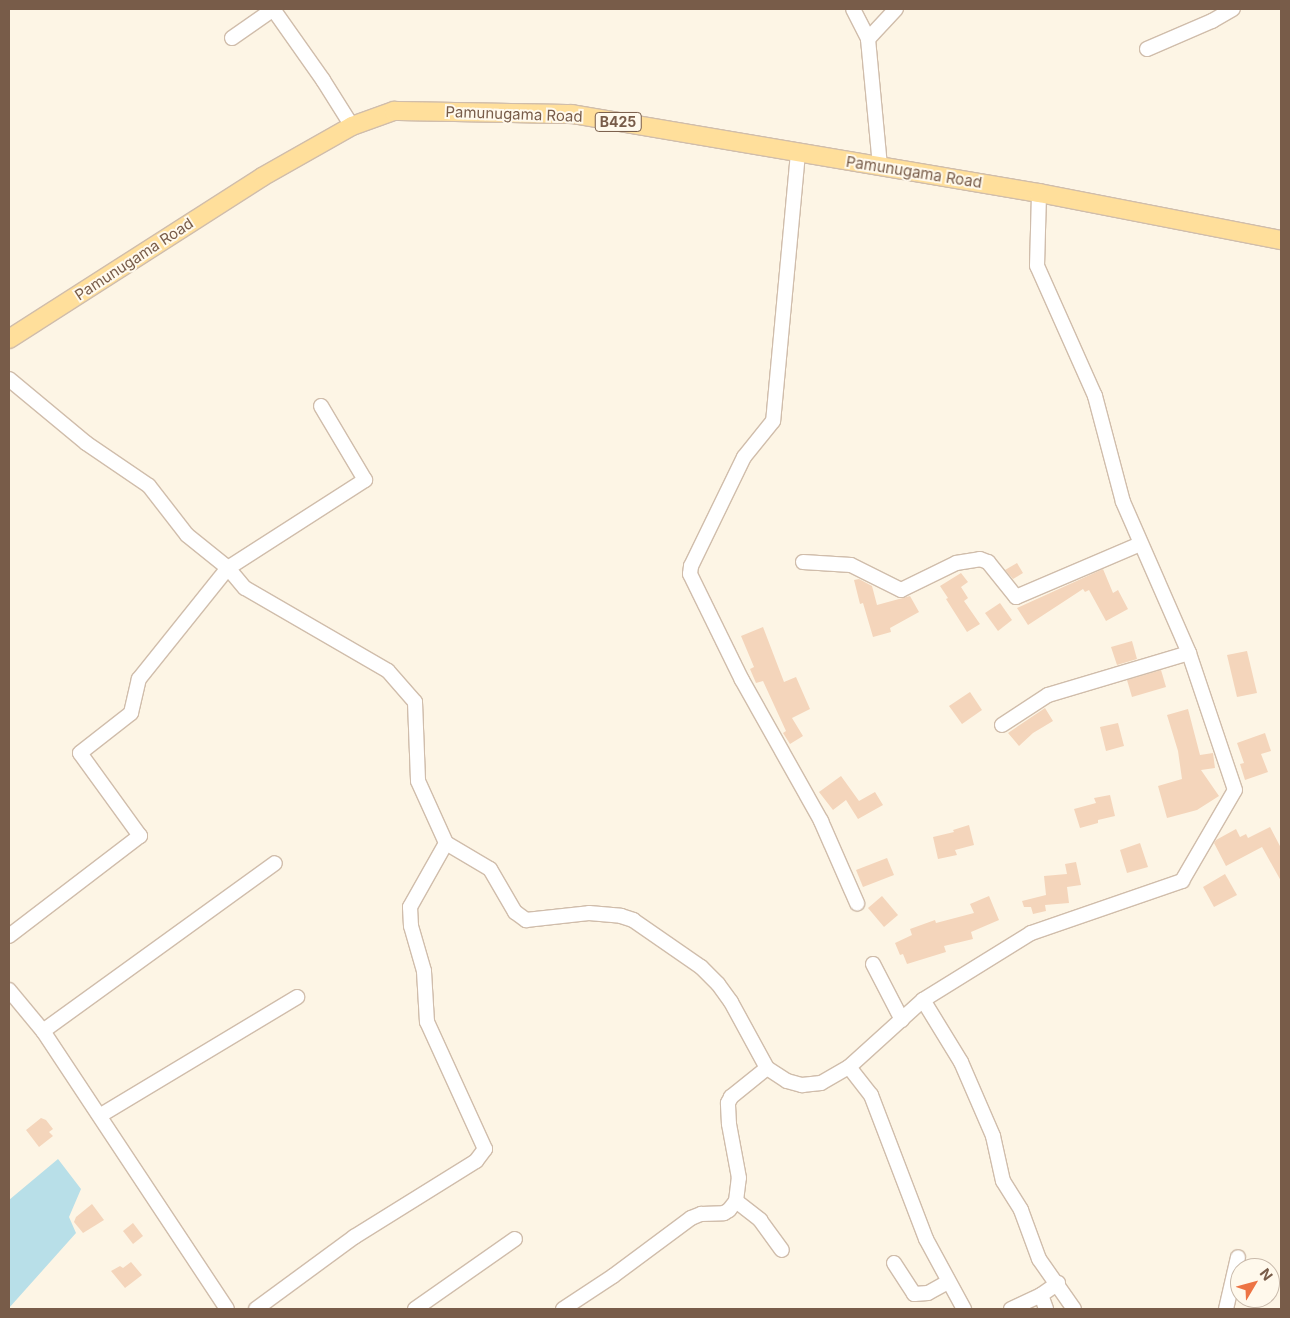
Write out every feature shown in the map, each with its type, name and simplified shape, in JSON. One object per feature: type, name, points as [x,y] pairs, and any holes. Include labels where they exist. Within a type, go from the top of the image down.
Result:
[{"type":"main road","name":"Pamunugama Road","points":[[9,339],[262,177],[352,126],[394,111],[572,114],[1039,193],[1281,240]]},
{"type":"street","points":[[232,38],[272,9],[324,80],[352,126]]},
{"type":"street","points":[[853,9],[868,39],[880,167]]},
{"type":"street","points":[[868,39],[896,9]]},
{"type":"street","points":[[1147,49],[1212,21],[1233,9]]},
{"type":"street","points":[[798,152],[773,421],[744,457],[691,566],[690,574],[742,680],[821,822],[857,903]]},
{"type":"street","points":[[9,379],[86,443],[149,486],[187,535],[228,568],[245,588],[388,670],[415,702],[418,781],[446,843],[490,869],[516,912],[526,920],[589,913],[621,916],[633,920],[701,967],[732,1002],[767,1068],[787,1081],[802,1086],[822,1083],[850,1067],[924,1000],[1031,933],[1182,881],[1235,790],[1189,653],[1123,502],[1095,396],[1037,266],[1039,193]]},
{"type":"street","points":[[9,936],[140,836],[80,753],[131,713],[139,679],[228,568],[365,480],[321,406]]},
{"type":"street","points":[[803,562],[851,565],[901,590],[956,563],[980,559],[988,562],[1016,597],[1140,544]]},
{"type":"street","points":[[1002,725],[1048,695],[1189,653]]},
{"type":"street","points":[[256,1309],[354,1237],[476,1161],[485,1149],[427,1022],[424,971],[410,926],[410,908],[446,843]]},
{"type":"street","points":[[44,1031],[275,863]]},
{"type":"street","points":[[873,964],[902,1020]]},
{"type":"street","points":[[9,990],[44,1031],[227,1309]]},
{"type":"street","points":[[101,1115],[298,997]]},
{"type":"street","points":[[924,1000],[961,1062],[992,1136],[1003,1181],[1021,1210],[1039,1259],[1058,1283],[1074,1309]]},
{"type":"street","points":[[850,1067],[871,1094],[926,1239],[964,1309]]},
{"type":"street","points":[[563,1309],[613,1276],[691,1218],[701,1214],[729,1210],[736,1201],[739,1178],[729,1124],[728,1103],[731,1097],[767,1068]]},
{"type":"street","points":[[736,1201],[760,1220],[782,1250]]},
{"type":"street","points":[[415,1309],[515,1239]]},
{"type":"street","points":[[1226,1309],[1238,1257]]},
{"type":"street","points":[[894,1263],[914,1294],[928,1293],[948,1282]]},
{"type":"street","points":[[1011,1309],[1041,1295],[1058,1283]]},
{"type":"street","points":[[1041,1295],[1046,1309]]},
{"type":"water","points":[[58,1159],[81,1189],[69,1217],[76,1233],[9,1308],[9,1200]]},
{"type":"building","points":[[1017,563],[1023,573],[1013,579],[1005,570]]},
{"type":"building","points":[[1103,569],[1113,593],[1118,590],[1128,609],[1106,621],[1089,590],[1085,592],[1083,589],[1028,625],[1017,608]]},
{"type":"building","points":[[961,573],[968,582],[961,587],[968,598],[964,601],[980,624],[967,632],[940,586]]},
{"type":"building","points":[[859,579],[872,586],[877,605],[910,596],[919,612],[890,628],[891,632],[873,637],[863,603],[860,604],[854,580]]},
{"type":"building","points":[[1000,603],[1012,620],[998,631],[985,613]]},
{"type":"building","points":[[763,627],[784,682],[796,677],[810,709],[792,718],[803,736],[790,744],[783,733],[786,731],[763,681],[756,683],[750,669],[754,667],[741,636]]},
{"type":"building","points":[[1132,641],[1137,659],[1117,665],[1111,647]]},
{"type":"building","points":[[1247,651],[1257,693],[1237,697],[1227,655]]},
{"type":"building","points":[[1161,670],[1166,687],[1132,697],[1127,680]]},
{"type":"building","points":[[970,692],[982,710],[962,724],[949,706]]},
{"type":"building","points":[[1045,708],[1053,721],[1033,733],[1019,746],[1008,733]]},
{"type":"building","points":[[1188,709],[1200,755],[1213,753],[1215,768],[1201,770],[1219,796],[1197,810],[1167,818],[1158,786],[1182,779],[1178,751],[1167,715]]},
{"type":"building","points":[[1118,723],[1124,746],[1106,751],[1100,727]]},
{"type":"building","points":[[1265,733],[1271,751],[1261,754],[1268,772],[1245,780],[1240,764],[1244,763],[1237,743]]},
{"type":"building","points":[[841,776],[859,801],[875,792],[883,805],[858,819],[846,800],[833,810],[819,792]]},
{"type":"building","points":[[1110,795],[1115,816],[1098,820],[1098,823],[1080,828],[1074,809],[1096,803],[1094,798]]},
{"type":"building","points":[[969,825],[974,845],[955,850],[957,855],[938,859],[933,837],[954,832],[953,830]]},
{"type":"building","points":[[1270,827],[1281,848],[1281,881],[1262,847],[1226,866],[1214,843],[1216,840],[1236,829],[1240,837],[1246,834],[1248,838]]},
{"type":"building","points":[[1140,843],[1148,867],[1127,873],[1120,850]]},
{"type":"building","points":[[887,858],[894,875],[863,887],[856,870]]},
{"type":"building","points":[[1076,862],[1081,885],[1067,887],[1069,903],[1045,905],[1046,911],[1033,914],[1031,907],[1024,907],[1022,901],[1046,895],[1044,876],[1067,874],[1065,864]]},
{"type":"building","points":[[1225,874],[1237,895],[1214,907],[1203,887]]},
{"type":"building","points":[[882,896],[898,915],[884,927],[868,908]]},
{"type":"building","points":[[989,896],[999,920],[971,932],[973,939],[944,946],[946,952],[907,964],[903,954],[900,955],[895,943],[912,935],[910,929],[935,920],[936,923],[974,913],[970,904]]},
{"type":"building","points":[[41,1118],[46,1120],[53,1129],[49,1132],[53,1136],[39,1147],[26,1130]]},
{"type":"building","points":[[92,1204],[104,1220],[83,1233],[74,1222],[76,1217]]},
{"type":"building","points":[[133,1223],[143,1236],[133,1244],[123,1231]]},
{"type":"building","points":[[131,1262],[142,1275],[125,1288],[111,1271],[120,1266],[123,1268]]}]
